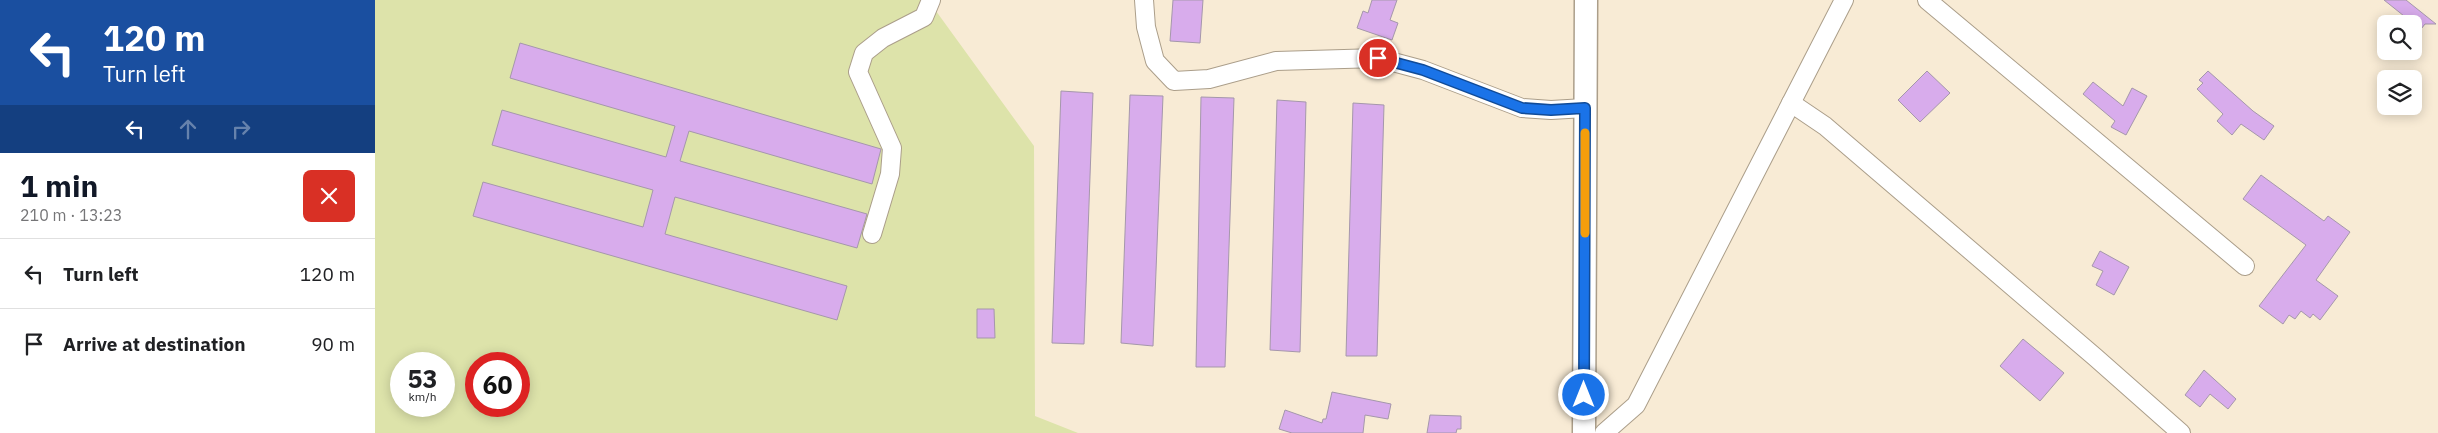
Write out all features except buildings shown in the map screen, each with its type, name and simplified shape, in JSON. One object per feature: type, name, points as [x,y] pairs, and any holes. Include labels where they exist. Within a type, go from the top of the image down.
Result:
[{"type":"main road","points":[[1584,433],[1586,0]]},
{"type":"street","points":[[872,234],[890,174],[892,148],[859,72],[864,53],[883,38],[924,17],[931,0]]},
{"type":"street","points":[[1144,0],[1146,27],[1155,61],[1175,81],[1209,79],[1276,61],[1378,58],[1423,70],[1522,108],[1551,110],[1585,108]]},
{"type":"street","points":[[1603,433],[1636,405],[1844,0]]},
{"type":"street","points":[[1927,0],[2245,266]]},
{"type":"street","points":[[1791,103],[1825,126],[2181,433]]},
{"type":"green space","points":[[375,0],[928,0],[1034,146],[1035,416],[1078,433],[375,433]]},
{"type":"slow traffic","points":[[1585,133],[1585,233]]},
{"type":"route","points":[[1378,58],[1423,70],[1522,108],[1551,110],[1585,108],[1584,395]]}]
